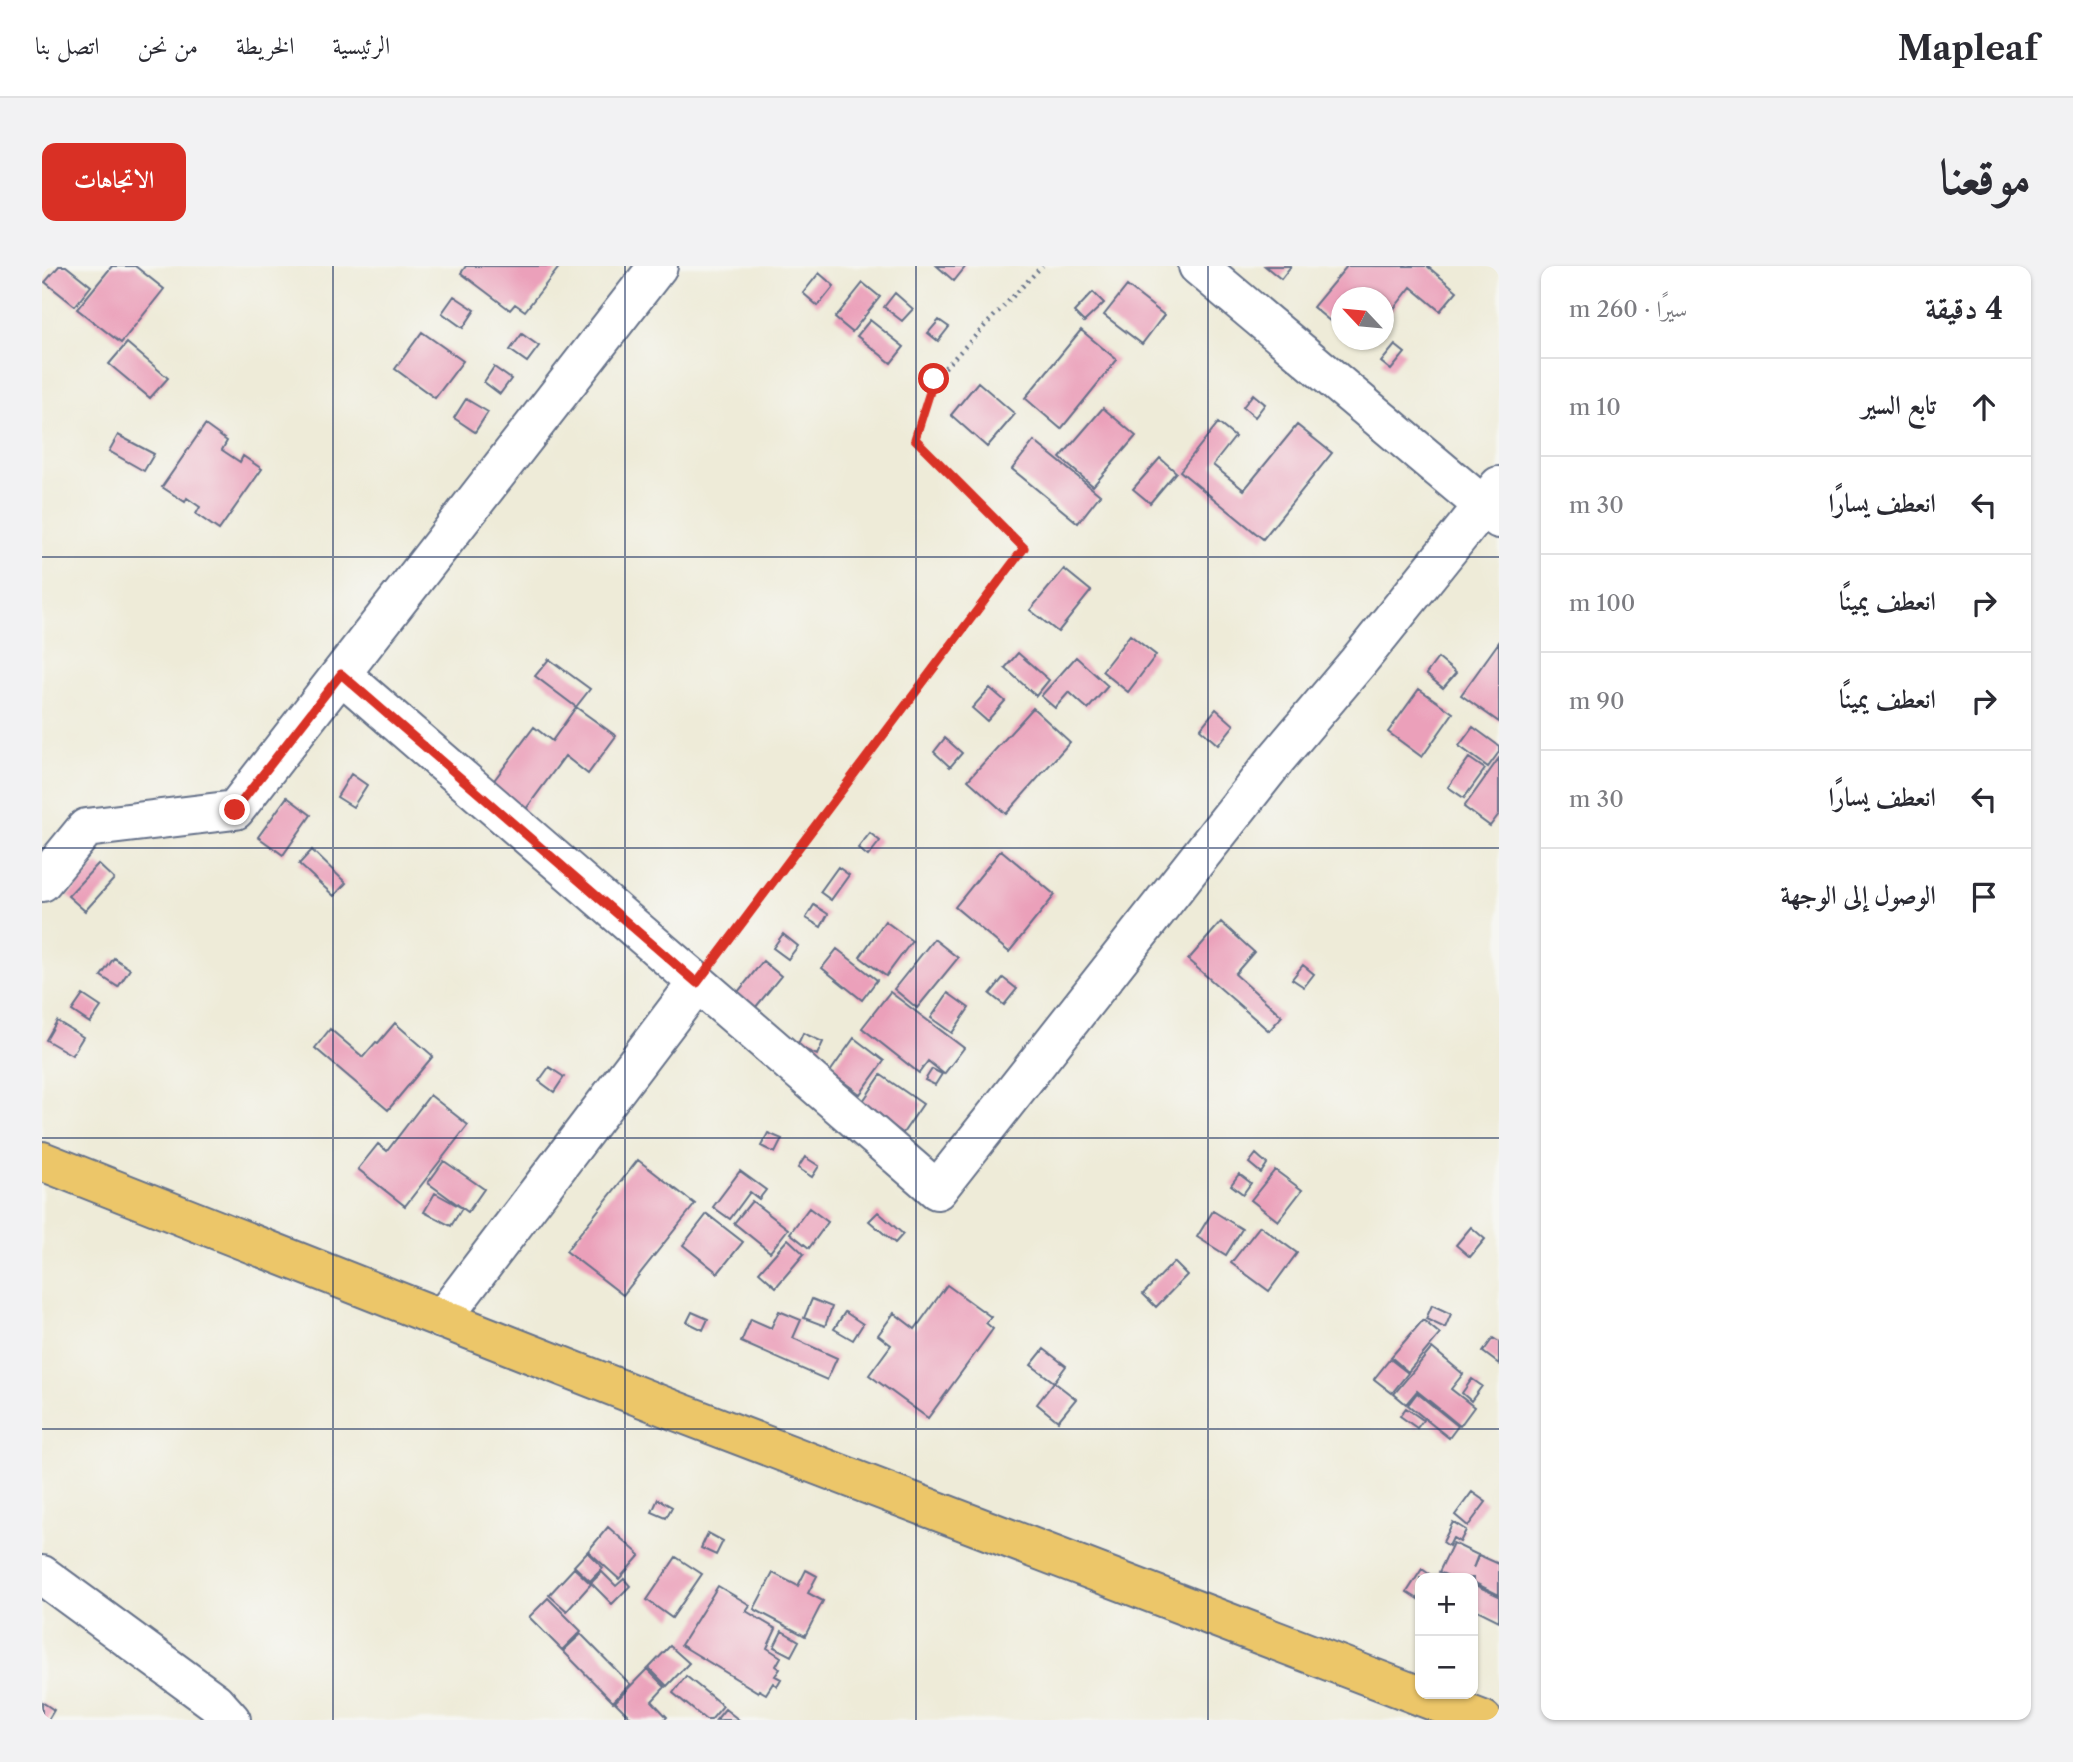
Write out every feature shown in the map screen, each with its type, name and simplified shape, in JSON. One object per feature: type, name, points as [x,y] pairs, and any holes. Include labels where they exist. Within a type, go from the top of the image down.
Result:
[{"type":"main road","points":[[42,1161],[689,1416],[1483,1720]]},
{"type":"street","points":[[42,882],[86,828],[235,810],[658,266]]},
{"type":"street","points":[[341,674],[937,1190],[1277,758],[1494,504],[1198,266]]},
{"type":"street","points":[[442,1319],[697,983]]},
{"type":"street","points":[[42,1575],[215,1702],[223,1717]]},
{"type":"path","points":[[697,983],[1024,548],[915,439],[934,379],[1042,266]]},
{"type":"building","points":[[59,266],[66,266],[91,286],[75,306],[45,282]]},
{"type":"building","points":[[112,266],[135,266],[164,289],[121,343],[77,309]]},
{"type":"building","points":[[466,266],[560,266],[525,311],[515,304],[510,310],[461,273]]},
{"type":"building","points":[[937,266],[966,266],[954,281]]},
{"type":"building","points":[[1265,266],[1291,266],[1281,279]]},
{"type":"building","points":[[1347,266],[1427,266],[1457,291],[1440,311],[1411,287],[1394,308],[1394,287],[1331,287],[1331,322],[1313,307]]},
{"type":"building","points":[[819,273],[834,286],[818,306],[803,293]]},
{"type":"building","points":[[863,283],[880,297],[852,332],[835,318]]},
{"type":"building","points":[[1127,286],[1164,315],[1142,344],[1104,315]]},
{"type":"building","points":[[1093,292],[1104,303],[1084,322],[1074,312]]},
{"type":"building","points":[[895,293],[913,309],[902,321],[884,307]]},
{"type":"building","points":[[454,296],[475,310],[463,328],[442,313]]},
{"type":"building","points":[[870,320],[904,347],[891,363],[857,336]]},
{"type":"building","points":[[939,320],[949,327],[938,341],[928,333]]},
{"type":"building","points":[[1081,330],[1117,360],[1061,429],[1025,398]]},
{"type":"building","points":[[422,332],[463,361],[435,398],[395,369]]},
{"type":"building","points":[[522,334],[539,346],[527,362],[510,350]]},
{"type":"building","points":[[127,343],[168,378],[150,398],[109,364]]},
{"type":"building","points":[[1394,346],[1405,353],[1391,370],[1381,362],[1391,350],[1394,350]]},
{"type":"building","points":[[494,367],[511,379],[500,394],[484,382]]},
{"type":"building","points":[[978,382],[1015,414],[987,447],[951,415]]},
{"type":"building","points":[[1253,394],[1265,404],[1255,417],[1243,407]]},
{"type":"building","points":[[466,399],[488,412],[475,432],[454,418]]},
{"type":"building","points":[[1103,408],[1136,436],[1093,486],[1060,458]]},
{"type":"building","points":[[1218,423],[1235,437],[1213,465],[1244,490],[1297,425],[1332,453],[1263,539],[1180,471]]},
{"type":"building","points":[[205,425],[227,441],[222,450],[240,462],[243,456],[262,469],[219,530],[196,514],[200,507],[187,498],[185,502],[162,487]]},
{"type":"building","points":[[118,435],[154,454],[144,471],[109,451]]},
{"type":"building","points":[[1034,441],[1100,495],[1078,523],[1012,469]]},
{"type":"building","points":[[1160,458],[1176,472],[1150,503],[1133,489]]},
{"type":"building","points":[[1064,569],[1091,591],[1058,632],[1030,610]]},
{"type":"building","points":[[1130,635],[1156,655],[1128,692],[1102,671]]},
{"type":"building","points":[[1499,642],[1499,722],[1461,695]]},
{"type":"building","points":[[1018,653],[1049,680],[1036,696],[1005,668]]},
{"type":"building","points":[[1076,657],[1108,686],[1088,709],[1069,692],[1055,708],[1041,696]]},
{"type":"building","points":[[1438,658],[1456,673],[1443,688],[1426,674]]},
{"type":"building","points":[[549,659],[590,689],[576,707],[535,676]]},
{"type":"building","points":[[990,688],[1005,701],[987,721],[972,708]]},
{"type":"building","points":[[1419,689],[1453,713],[1422,757],[1388,732]]},
{"type":"building","points":[[576,707],[616,736],[588,774],[565,756],[520,817],[486,791],[534,727],[552,741]]},
{"type":"building","points":[[1033,708],[1070,742],[1006,814],[968,780]]},
{"type":"building","points":[[1216,709],[1234,725],[1218,745],[1200,729]]},
{"type":"building","points":[[1473,727],[1499,746],[1499,752],[1488,767],[1459,746]]},
{"type":"building","points":[[945,738],[962,753],[950,767],[934,752]]},
{"type":"building","points":[[1469,758],[1485,769],[1464,798],[1448,787]]},
{"type":"building","points":[[1499,758],[1499,814],[1490,826],[1464,807]]},
{"type":"building","points":[[351,774],[367,785],[353,807],[337,797]]},
{"type":"building","points":[[287,797],[311,815],[283,855],[258,837]]},
{"type":"building","points":[[870,833],[880,841],[868,856],[858,848]]},
{"type":"building","points":[[312,850],[346,883],[334,896],[299,864]]},
{"type":"building","points":[[1001,850],[1055,895],[1009,952],[955,907]]},
{"type":"building","points":[[98,864],[114,879],[85,911],[68,896]]},
{"type":"building","points":[[838,867],[849,875],[831,900],[820,892]]},
{"type":"building","points":[[814,905],[828,914],[821,927],[806,918]]},
{"type":"building","points":[[885,921],[912,941],[886,976],[860,957]]},
{"type":"building","points":[[1221,922],[1254,952],[1235,974],[1282,1016],[1269,1031],[1188,960]]},
{"type":"building","points":[[783,934],[798,946],[788,959],[773,948]]},
{"type":"building","points":[[934,939],[958,958],[917,1008],[894,989]]},
{"type":"building","points":[[837,949],[877,980],[862,1000],[822,968]]},
{"type":"building","points":[[114,958],[130,969],[118,987],[101,976]]},
{"type":"building","points":[[763,961],[781,976],[751,1013],[733,998]]},
{"type":"building","points":[[1303,965],[1314,974],[1304,987],[1292,979]]},
{"type":"building","points":[[1003,978],[1017,989],[1004,1005],[990,994]]},
{"type":"building","points":[[890,992],[964,1048],[944,1074],[928,1061],[919,1073],[862,1028]]},
{"type":"building","points":[[948,993],[969,1008],[952,1033],[931,1018]]},
{"type":"building","points":[[83,995],[101,1007],[90,1023],[72,1011]]},
{"type":"building","points":[[57,1021],[83,1037],[72,1055],[46,1040]]},
{"type":"building","points":[[395,1023],[433,1056],[388,1110],[315,1048],[330,1029],[363,1057]]},
{"type":"building","points":[[803,1033],[823,1042],[817,1055],[797,1046]]},
{"type":"building","points":[[854,1038],[884,1061],[860,1094],[830,1072]]},
{"type":"building","points":[[549,1067],[564,1077],[554,1092],[539,1081]]},
{"type":"building","points":[[932,1069],[942,1074],[935,1085],[925,1080]]},
{"type":"building","points":[[881,1075],[923,1104],[903,1133],[861,1104]]},
{"type":"building","points":[[430,1095],[468,1125],[405,1206],[358,1169],[378,1144],[387,1151]]},
{"type":"building","points":[[768,1133],[782,1139],[775,1153],[761,1146]]},
{"type":"building","points":[[1256,1154],[1267,1164],[1261,1173],[1249,1163]]},
{"type":"building","points":[[805,1157],[819,1166],[812,1177],[798,1168]]},
{"type":"building","points":[[638,1160],[695,1204],[623,1295],[566,1251]]},
{"type":"building","points":[[444,1161],[484,1189],[468,1212],[428,1183]]},
{"type":"building","points":[[1275,1170],[1302,1190],[1278,1221],[1251,1200]]},
{"type":"building","points":[[740,1171],[766,1190],[759,1199],[750,1192],[730,1219],[713,1207]]},
{"type":"building","points":[[1239,1174],[1251,1183],[1243,1194],[1231,1185]]},
{"type":"building","points":[[435,1193],[462,1208],[451,1226],[424,1212]]},
{"type":"building","points":[[752,1201],[788,1229],[770,1252],[734,1223]]},
{"type":"building","points":[[809,1208],[828,1222],[809,1248],[790,1233]]},
{"type":"building","points":[[1213,1211],[1242,1229],[1226,1255],[1197,1237]]},
{"type":"building","points":[[878,1212],[903,1234],[895,1243],[869,1221]]},
{"type":"building","points":[[707,1214],[743,1242],[718,1273],[683,1245]]},
{"type":"building","points":[[1260,1226],[1297,1253],[1269,1291],[1231,1263]]},
{"type":"building","points":[[1471,1227],[1485,1239],[1470,1257],[1456,1245]]},
{"type":"building","points":[[788,1239],[804,1254],[776,1287],[759,1272]]},
{"type":"building","points":[[1174,1262],[1187,1275],[1156,1307],[1143,1294]]},
{"type":"building","points":[[947,1285],[991,1317],[986,1323],[993,1329],[928,1418],[869,1375],[891,1345],[878,1335],[894,1313],[915,1329]]},
{"type":"building","points":[[812,1299],[832,1307],[825,1326],[804,1318]]},
{"type":"building","points":[[1432,1305],[1451,1314],[1445,1328],[1426,1319]]},
{"type":"building","points":[[779,1311],[801,1320],[793,1338],[837,1358],[827,1380],[741,1342],[751,1319],[771,1328]]},
{"type":"building","points":[[692,1312],[708,1319],[703,1330],[687,1322]]},
{"type":"building","points":[[845,1312],[863,1324],[853,1340],[834,1329]]},
{"type":"building","points":[[1423,1320],[1440,1334],[1408,1372],[1391,1357]]},
{"type":"building","points":[[1493,1338],[1499,1342],[1499,1364],[1483,1352]]},
{"type":"building","points":[[1432,1348],[1463,1374],[1451,1389],[1474,1407],[1460,1426],[1417,1391],[1406,1404],[1394,1394]]},
{"type":"building","points":[[1044,1349],[1066,1366],[1054,1382],[1031,1365]]},
{"type":"building","points":[[1390,1359],[1408,1373],[1392,1393],[1374,1379]]},
{"type":"building","points":[[1472,1379],[1482,1386],[1471,1401],[1462,1393]]},
{"type":"building","points":[[1054,1382],[1076,1399],[1058,1421],[1037,1404]]},
{"type":"building","points":[[1417,1393],[1458,1426],[1449,1438],[1408,1405]]},
{"type":"building","points":[[1406,1408],[1423,1420],[1417,1428],[1400,1416]]},
{"type":"building","points":[[1472,1492],[1486,1502],[1468,1526],[1455,1515]]},
{"type":"building","points":[[658,1499],[672,1507],[666,1518],[652,1512]]},
{"type":"building","points":[[1453,1522],[1466,1530],[1460,1542],[1453,1538],[1449,1546],[1443,1542]]},
{"type":"building","points":[[608,1527],[640,1555],[619,1579],[588,1551]]},
{"type":"building","points":[[708,1533],[723,1541],[716,1555],[701,1548]]},
{"type":"building","points":[[1453,1543],[1478,1555],[1473,1568],[1479,1555],[1499,1564],[1499,1595],[1478,1584],[1478,1573],[1439,1572]]},
{"type":"building","points":[[587,1552],[603,1568],[590,1581],[574,1566]]},
{"type":"building","points":[[676,1557],[702,1574],[672,1618],[647,1600]]},
{"type":"building","points":[[574,1568],[591,1584],[567,1611],[549,1595]]},
{"type":"building","points":[[806,1570],[817,1576],[808,1593],[823,1601],[805,1636],[754,1609],[773,1573],[798,1586]]},
{"type":"building","points":[[602,1572],[616,1586],[624,1579],[630,1586],[612,1604],[591,1583]]},
{"type":"building","points":[[1415,1580],[1415,1597],[1407,1592]]},
{"type":"building","points":[[718,1586],[750,1605],[746,1611],[776,1629],[767,1648],[781,1657],[776,1666],[780,1669],[775,1676],[781,1679],[777,1686],[773,1683],[766,1694],[759,1690],[758,1692],[681,1645]]},
{"type":"building","points":[[1478,1586],[1499,1596],[1499,1621],[1478,1610]]},
{"type":"building","points":[[548,1598],[581,1631],[562,1650],[529,1617]]},
{"type":"building","points":[[782,1631],[799,1641],[791,1656],[774,1647]]},
{"type":"building","points":[[581,1634],[630,1684],[613,1702],[563,1651]]},
{"type":"building","points":[[670,1646],[689,1663],[667,1686],[649,1668]]},
{"type":"building","points":[[647,1669],[665,1687],[652,1701],[667,1717],[664,1720],[633,1720],[615,1702]]},
{"type":"building","points":[[686,1676],[723,1706],[711,1720],[706,1720],[673,1693]]},
{"type":"building","points":[[42,1702],[54,1710],[48,1720],[42,1720]]},
{"type":"building","points":[[725,1709],[739,1720],[716,1720]]},
{"type":"route","points":[[235,810],[341,674],[697,983],[1024,548],[915,439],[934,379]]}]
